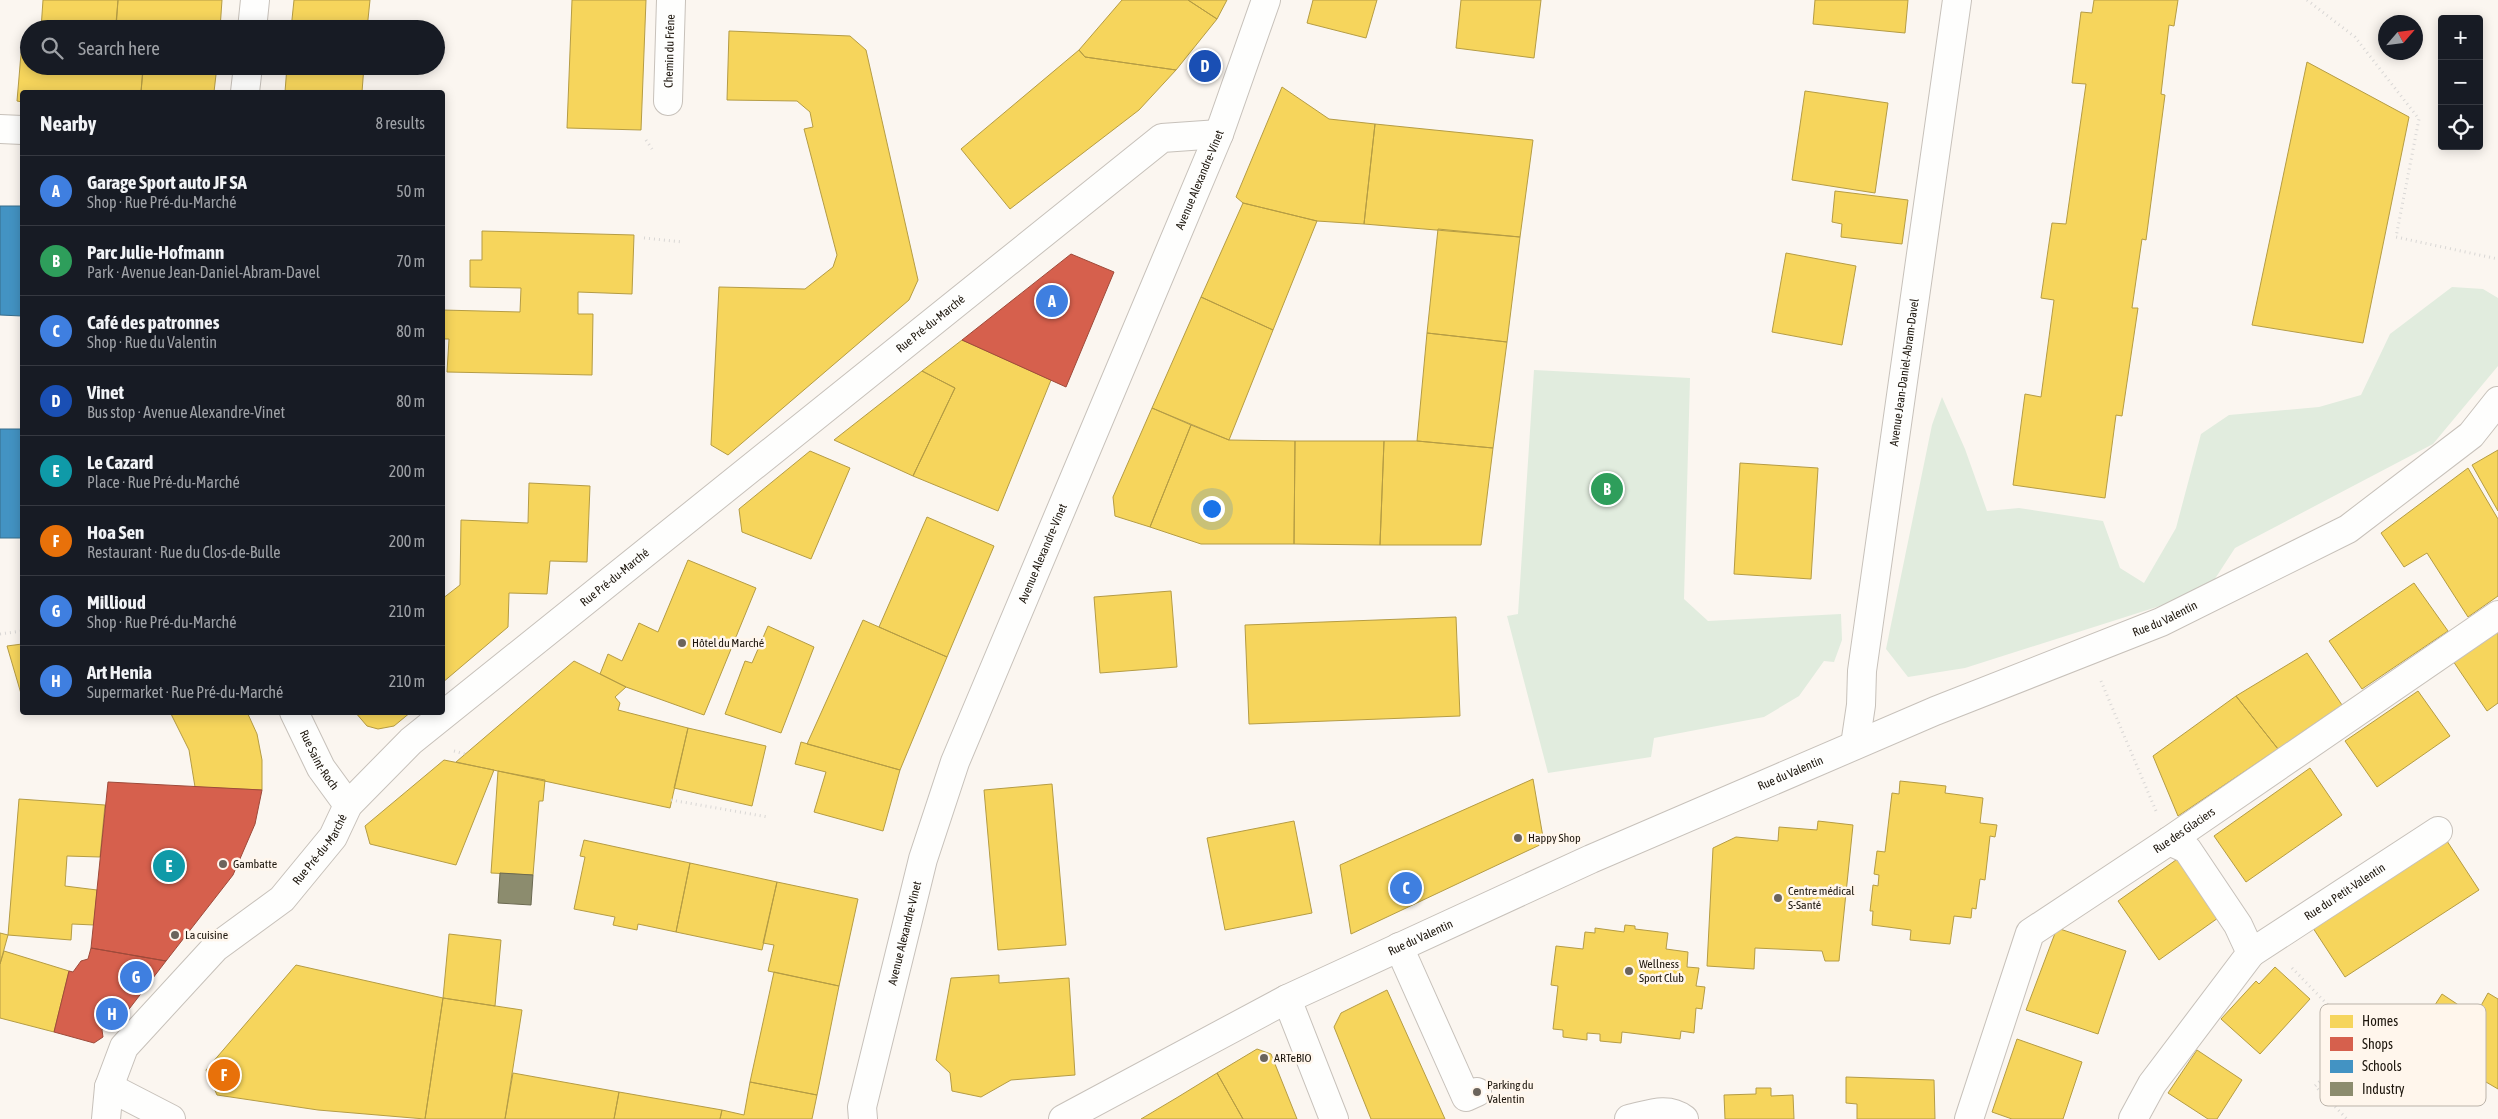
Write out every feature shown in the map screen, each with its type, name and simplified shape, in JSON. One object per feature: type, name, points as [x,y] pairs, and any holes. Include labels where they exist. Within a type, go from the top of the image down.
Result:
[{"type":"street","points":[[253,20],[255,0]]},
{"type":"street","name":"Chemin du Frêne","points":[[668,101],[671,0]]},
{"type":"street","name":"Avenue Alexandre-Vinet","points":[[863,1119],[862,1107],[923,858],[956,762],[1219,134],[1266,0]]},
{"type":"street","name":"Avenue Jean-Daniel-Abram-Davel","points":[[1855,744],[1861,705],[1862,671],[1957,0]]},
{"type":"street","points":[[245,90],[247,75]]},
{"type":"street","points":[[0,129],[20,130]]},
{"type":"street","name":"Rue Pré-du-Marché","points":[[445,714],[1162,138],[1219,134]]},
{"type":"street","name":"Rue du Valentin","points":[[1063,1119],[1288,999],[1591,859],[1855,744],[2160,622],[2348,528],[2471,435],[2498,402]]},
{"type":"street","name":"Rue des Glaciers","points":[[1969,1119],[2030,934],[2498,615]]},
{"type":"street","name":"Rue Saint-Roch","points":[[295,715],[320,768],[348,805]]},
{"type":"street","name":"Rue Pré-du-Marché","points":[[106,1119],[109,1088],[124,1047],[215,948],[282,899],[333,837],[348,805],[411,741],[443,715]]},
{"type":"street","name":"Rue du Petit-Valentin","points":[[2133,1119],[2152,1084],[2259,947],[2438,831]]},
{"type":"street","points":[[2169,841],[2187,849],[2238,925],[2259,947]]},
{"type":"street","points":[[1399,947],[1466,1097],[1477,1092]]},
{"type":"street","points":[[1288,999],[1334,1119]]},
{"type":"street","points":[[109,1088],[171,1119]]},
{"type":"street","points":[[1629,1119],[1664,1111],[1675,1112],[1684,1119]]},
{"type":"path","points":[[2307,0],[2355,37],[2419,119],[2396,237],[2498,258]]},
{"type":"path","points":[[646,140],[652,149]]},
{"type":"path","points":[[644,238],[683,242]]},
{"type":"path","points":[[0,634],[20,631]]},
{"type":"path","points":[[2107,693],[2169,841]]},
{"type":"path","points":[[451,750],[465,754]]},
{"type":"path","points":[[671,800],[768,817]]},
{"type":"path","points":[[2259,947],[2322,1004]]},
{"type":"path","points":[[2320,1081],[2315,1086],[2320,1091]]},
{"type":"path","points":[[2334,1106],[2347,1119]]},
{"type":"green space","points":[[2452,287],[2483,289],[2498,298],[2498,366],[2433,444],[2235,548],[2207,591],[1965,668],[1908,677],[1886,649],[1932,425],[1942,397],[1965,449],[1987,511],[2019,508],[2103,521],[2120,568],[2144,583],[2176,528],[2201,434],[2229,415],[2319,407],[2361,395],[2390,334]]},
{"type":"green space","points":[[1534,370],[1690,378],[1684,599],[1708,621],[1841,614],[1842,640],[1834,662],[1824,661],[1799,696],[1764,717],[1654,738],[1651,757],[1548,773],[1507,616],[1518,614]]},
{"type":"building: Homes","points":[[43,0],[118,0],[117,20],[42,20]]},
{"type":"building: Homes","points":[[118,0],[222,0],[221,20],[116,20]]},
{"type":"building: Homes","points":[[294,0],[370,0],[368,20],[292,20]]},
{"type":"building: Homes","points":[[572,0],[646,0],[641,130],[567,128]]},
{"type":"building: Homes","points":[[1122,0],[1188,0],[1217,19],[1176,70],[1085,57],[1079,50]]},
{"type":"building: Homes","points":[[1188,0],[1227,0],[1217,19]]},
{"type":"building: Homes","points":[[1313,0],[1377,0],[1366,38],[1307,23]]},
{"type":"building: Homes","points":[[1461,0],[1541,0],[1534,58],[1456,48]]},
{"type":"building: Homes","points":[[1815,0],[1908,0],[1905,33],[1813,24]]},
{"type":"building: Homes","points":[[2094,0],[2178,0],[2174,26],[2169,25],[2161,94],[2165,95],[2146,240],[2142,239],[2132,308],[2138,308],[2122,416],[2116,415],[2105,498],[2013,485],[2025,394],[2041,397],[2054,300],[2041,298],[2052,223],[2066,224],[2086,84],[2072,83],[2081,12],[2092,13]]},
{"type":"building: Homes","points":[[729,31],[850,36],[866,50],[918,280],[909,300],[728,455],[711,445],[719,287],[805,289],[833,267],[837,255],[804,129],[813,127],[810,112],[797,101],[727,100]]},
{"type":"building: Homes","points":[[1079,50],[1085,57],[1176,70],[1139,110],[1010,209],[961,149]]},
{"type":"building: Homes","points":[[2307,62],[2409,117],[2363,343],[2252,325]]},
{"type":"building: Homes","points":[[20,66],[20,75],[143,75],[141,90],[20,90],[20,102],[17,101]]},
{"type":"building: Homes","points":[[142,75],[216,75],[214,90],[141,90]]},
{"type":"building: Homes","points":[[286,75],[363,75],[362,90],[285,90]]},
{"type":"building: Homes","points":[[1282,87],[1329,119],[1375,124],[1364,224],[1317,221],[1243,203],[1236,197]]},
{"type":"building: Homes","points":[[1805,91],[1888,103],[1875,193],[1792,180]]},
{"type":"building: Homes","points":[[1375,124],[1533,140],[1520,237],[1364,224]]},
{"type":"building: Homes","points":[[1835,191],[1908,200],[1902,244],[1841,237],[1842,224],[1832,222]]},
{"type":"building: Homes","points":[[1243,203],[1317,221],[1273,330],[1201,297]]},
{"type":"building: Homes","points":[[1438,229],[1520,237],[1507,342],[1427,333]]},
{"type":"building: Homes","points":[[482,231],[634,235],[632,294],[578,292],[578,314],[593,314],[592,375],[447,372],[449,339],[445,339],[445,310],[520,312],[521,288],[470,287],[470,260],[482,260]]},
{"type":"building: Homes","points":[[1786,253],[1856,266],[1842,345],[1772,332]]},
{"type":"building: Homes","points":[[1201,297],[1273,330],[1229,440],[1152,408]]},
{"type":"building: Homes","points":[[1427,333],[1507,342],[1493,448],[1417,441]]},
{"type":"building: Homes","points":[[962,340],[1051,380],[998,511],[913,476],[955,388],[922,371]]},
{"type":"building: Homes","points":[[922,371],[955,388],[913,476],[834,440]]},
{"type":"building: Homes","points":[[1152,408],[1191,425],[1150,527],[1115,516],[1113,497]]},
{"type":"building: Homes","points":[[1191,425],[1229,440],[1295,441],[1294,544],[1201,544],[1150,527]]},
{"type":"building: Homes","points":[[1295,441],[1384,441],[1380,545],[1294,544]]},
{"type":"building: Homes","points":[[1384,441],[1417,441],[1493,448],[1481,545],[1380,545]]},
{"type":"building: Homes","points":[[2498,450],[2498,511],[2472,465]]},
{"type":"building: Homes","points":[[810,451],[850,468],[811,559],[742,532],[739,509]]},
{"type":"building: Homes","points":[[1740,463],[1818,468],[1811,579],[1734,574]]},
{"type":"building: Homes","points":[[2468,468],[2498,519],[2498,596],[2468,617],[2427,553],[2404,567],[2381,533]]},
{"type":"building: Homes","points":[[529,483],[590,486],[587,562],[550,561],[547,594],[509,593],[508,627],[445,680],[445,597],[460,585],[461,520],[528,523]]},
{"type":"building: Homes","points":[[927,517],[994,546],[947,657],[879,627]]},
{"type":"building: Homes","name":"Hôtel du Marché","points":[[688,560],[756,588],[704,715],[626,687],[600,674],[608,654],[622,661],[639,623],[658,632]]},
{"type":"building: Homes","points":[[2414,583],[2448,631],[2362,689],[2329,641]]},
{"type":"building: Homes","points":[[1171,591],[1177,667],[1100,673],[1094,597]]},
{"type":"building: Homes","points":[[1456,617],[1460,716],[1249,724],[1245,625]]},
{"type":"building: Homes","points":[[863,620],[947,657],[900,770],[807,744]]},
{"type":"building: Homes","points":[[768,626],[814,647],[781,733],[725,714],[745,661],[752,663]]},
{"type":"building: Homes","points":[[2498,631],[2498,703],[2487,711],[2453,661]]},
{"type":"building: Homes","points":[[20,644],[20,690],[7,646]]},
{"type":"building: Homes","points":[[2307,653],[2342,705],[2278,749],[2236,696]]},
{"type":"building: Homes","points":[[574,661],[626,687],[615,697],[620,703],[618,710],[688,728],[670,808],[456,762]]},
{"type":"building: Homes","points":[[2418,691],[2450,736],[2377,787],[2345,741]]},
{"type":"building: Homes","points":[[2236,696],[2278,749],[2178,816],[2153,756]]},
{"type":"building: Homes","points":[[172,715],[248,715],[257,734],[262,760],[262,790],[195,787],[189,750]]},
{"type":"building: Homes","points":[[358,715],[407,715],[394,726],[378,729],[367,726]]},
{"type":"building: Homes","points":[[688,728],[766,746],[752,806],[674,788]]},
{"type":"building: Homes","points":[[801,742],[900,770],[883,831],[814,812],[826,772],[795,764]]},
{"type":"building: Homes","points":[[444,760],[494,770],[456,865],[370,844],[365,826]]},
{"type":"building: Homes","points":[[2310,768],[2342,815],[2246,882],[2214,836]]},
{"type":"building: Homes","points":[[498,771],[545,780],[543,801],[539,801],[533,875],[491,873]]},
{"type":"building: Homes","points":[[1533,779],[1544,843],[1351,934],[1340,865]]},
{"type":"building: Homes","points":[[1900,781],[1946,786],[1945,793],[1983,798],[1980,823],[1997,825],[1995,837],[1990,836],[1985,880],[1980,879],[1976,909],[1972,908],[1971,918],[1954,916],[1950,944],[1910,940],[1911,930],[1872,925],[1873,911],[1870,911],[1873,885],[1878,886],[1879,875],[1874,874],[1877,851],[1885,852],[1892,793],[1899,794]]},
{"type":"building: Homes","points":[[1052,784],[1066,945],[998,950],[984,790]]},
{"type":"building: Homes","points":[[19,799],[105,805],[100,857],[67,856],[65,886],[97,890],[94,925],[72,924],[71,940],[8,935]]},
{"type":"building: Homes","points":[[1294,821],[1312,913],[1225,930],[1207,838]]},
{"type":"building: Homes","name":"Centre médical S-Santé","points":[[1818,821],[1853,825],[1839,961],[1825,961],[1822,951],[1755,948],[1754,969],[1707,966],[1713,848],[1736,837],[1778,841],[1779,827],[1817,830]]},
{"type":"building: Homes","points":[[2445,838],[2479,890],[2345,977],[2311,925]]},
{"type":"building: Homes","points":[[584,840],[690,863],[676,932],[638,924],[637,930],[613,925],[615,917],[574,909],[585,857],[580,856]]},
{"type":"building: Homes","points":[[2183,855],[2225,913],[2159,960],[2118,901]]},
{"type":"building: Homes","points":[[690,863],[777,882],[762,950],[676,932]]},
{"type":"building: Homes","points":[[777,882],[858,899],[839,986],[768,971],[774,945],[763,943]]},
{"type":"building: Homes","points":[[1625,925],[1635,926],[1635,929],[1668,933],[1666,949],[1688,952],[1687,967],[1699,968],[1696,986],[1705,987],[1702,1009],[1696,1008],[1694,1033],[1681,1031],[1680,1039],[1622,1032],[1621,1043],[1600,1041],[1600,1034],[1587,1033],[1587,1040],[1563,1037],[1563,1030],[1553,1029],[1558,986],[1551,985],[1556,946],[1583,949],[1585,932],[1595,933],[1595,928],[1624,932]]},
{"type":"building: Homes","points":[[2057,928],[2126,951],[2098,1034],[2026,1010]]},
{"type":"building: Homes","points":[[0,933],[8,935],[0,964]]},
{"type":"building: Homes","points":[[449,934],[501,940],[495,1006],[443,998]]},
{"type":"building: Homes","points":[[4,951],[69,971],[54,1032],[0,1018],[0,964]]},
{"type":"building: Homes","points":[[296,965],[443,998],[425,1119],[318,1110],[217,1095],[206,1070]]},
{"type":"building: Homes","points":[[2275,967],[2310,999],[2260,1054],[2221,1019],[2256,981],[2259,984]]},
{"type":"building: Homes","points":[[774,972],[839,986],[817,1095],[750,1082]]},
{"type":"building: Homes","points":[[999,975],[999,983],[1069,978],[1075,1075],[1011,1080],[981,1097],[952,1091],[950,1073],[936,1060],[951,978]]},
{"type":"building: Homes","points":[[1387,990],[1445,1119],[1371,1119],[1334,1027],[1341,1013]]},
{"type":"building: Homes","points":[[2488,993],[2498,999],[2498,1089],[2486,1082],[2486,1004],[2482,1004]]},
{"type":"building: Homes","points":[[2442,994],[2457,1004],[2436,1004]]},
{"type":"building: Homes","points":[[443,998],[522,1010],[505,1119],[425,1119]]},
{"type":"building: Homes","points":[[2017,1039],[2082,1062],[2063,1119],[2012,1119],[1992,1112]]},
{"type":"building: Homes","points":[[1257,1049],[1271,1054],[1297,1119],[1243,1119],[1217,1073]]},
{"type":"building: Homes","points":[[2197,1050],[2242,1080],[2217,1119],[2208,1119],[2168,1093]]},
{"type":"building: Homes","points":[[513,1073],[619,1092],[614,1119],[505,1119]]},
{"type":"building: Homes","points":[[1217,1073],[1243,1119],[1141,1119],[1178,1097]]},
{"type":"building: Homes","points":[[1846,1077],[1934,1080],[1935,1119],[1857,1119],[1857,1104],[1846,1103]]},
{"type":"building: Homes","points":[[750,1082],[817,1095],[812,1119],[720,1119],[722,1110],[744,1115]]},
{"type":"building: Homes","points":[[1756,1088],[1771,1088],[1771,1096],[1793,1095],[1794,1119],[1725,1119],[1724,1095],[1756,1094]]},
{"type":"building: Homes","points":[[619,1092],[722,1110],[720,1119],[614,1119]]},
{"type":"building: Shops","points":[[1071,254],[1114,272],[1066,387],[962,340]]},
{"type":"building: Shops","points":[[108,782],[262,790],[255,824],[233,875],[166,961],[91,948]]},
{"type":"building: Shops","points":[[91,948],[166,961],[113,1030],[106,1025],[102,1030],[103,1037],[94,1043],[54,1032],[69,971],[73,972],[81,961],[88,959]]},
{"type":"building: Schools","points":[[0,206],[20,206],[20,316],[0,315]]},
{"type":"building: Schools","points":[[0,429],[20,429],[20,538],[0,538]]},
{"type":"building: Industry","points":[[500,873],[533,875],[531,905],[498,903]]},
{"type":"place","name":"Vinet","points":[[1205,66]]},
{"type":"place","name":"Garage Sport auto JF SA","points":[[1052,301]]},
{"type":"place","name":"Parc Julie-Hofmann","points":[[1607,489]]},
{"type":"place","name":"Hôtel du Marché","points":[[682,643]]},
{"type":"place","name":"Happy Shop","points":[[1518,838]]},
{"type":"place","name":"Gambatte","points":[[223,864]]},
{"type":"place","name":"Le Cazard","points":[[169,866]]},
{"type":"place","name":"Café des patronnes","points":[[1406,888]]},
{"type":"place","name":"Centre médical S-Santé","points":[[1778,898]]},
{"type":"place","name":"La cuisine","points":[[175,935]]},
{"type":"place","name":"Wellness Sport Club","points":[[1629,971]]},
{"type":"place","name":"Millioud","points":[[136,977]]},
{"type":"place","name":"Art Henia","points":[[112,1014]]},
{"type":"place","name":"ARTeBIO","points":[[1264,1058]]},
{"type":"place","name":"Hoa Sen","points":[[224,1075]]},
{"type":"place","name":"Parking du Valentin","points":[[1477,1092]]}]
